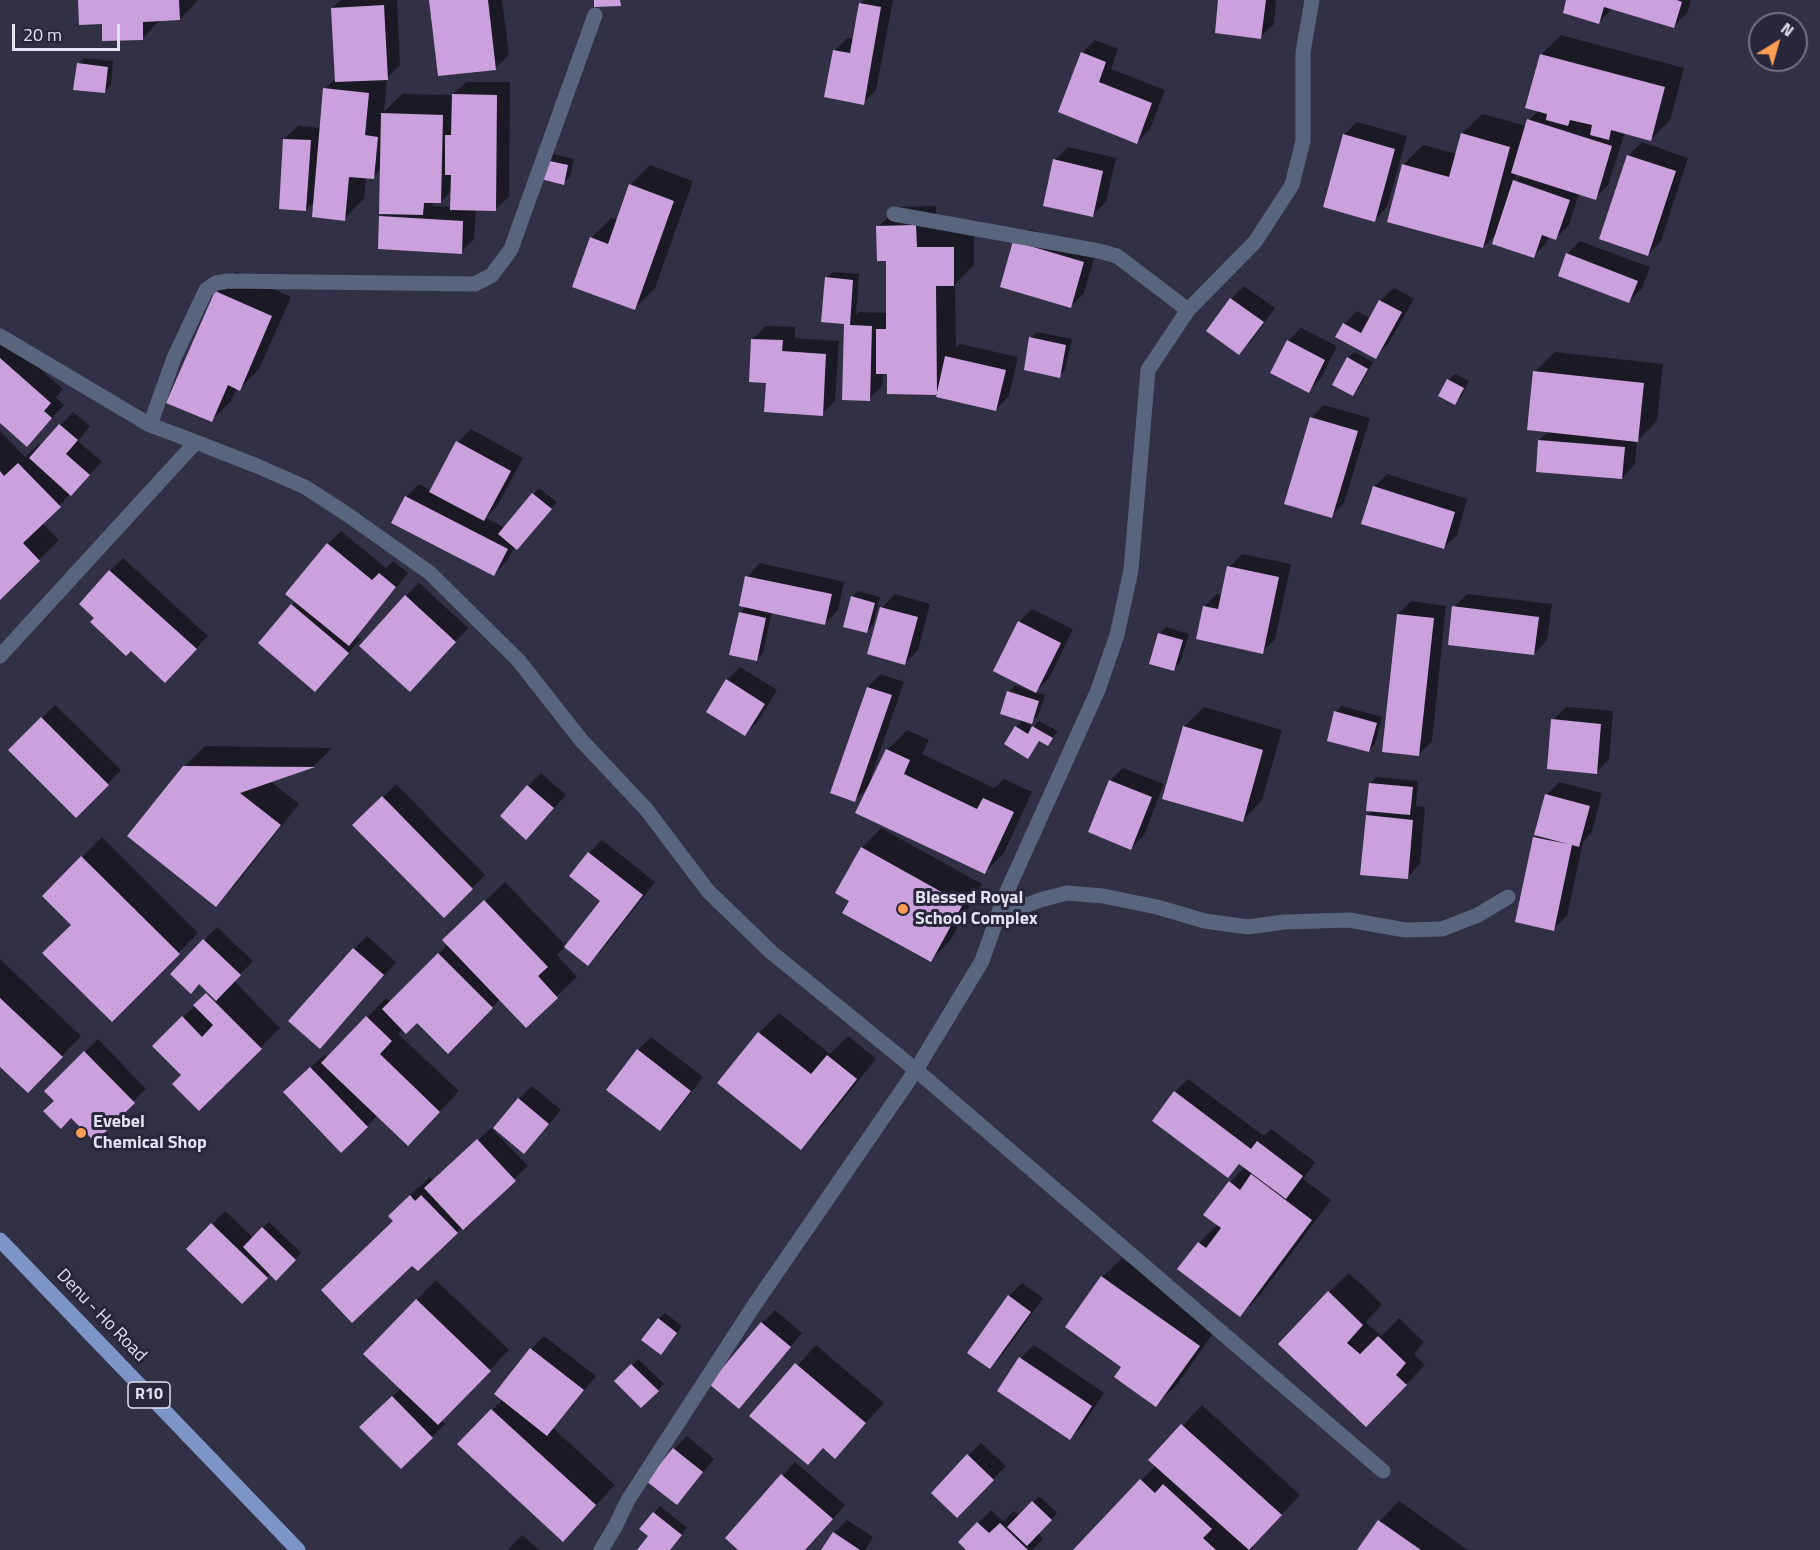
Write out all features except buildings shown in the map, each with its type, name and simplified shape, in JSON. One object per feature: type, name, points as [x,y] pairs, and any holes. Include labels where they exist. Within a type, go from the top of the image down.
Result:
[{"type":"main road","name":"Denu - Ho Road","points":[[0,1240],[298,1550]]},
{"type":"street","points":[[601,1550],[628,1500],[753,1307],[916,1070],[982,961],[996,917],[1098,690],[1117,635],[1131,570],[1148,370],[1188,310],[1255,242],[1292,185],[1304,141],[1303,52],[1312,0]]},
{"type":"street","points":[[150,425],[174,358],[206,290],[216,283],[240,281],[475,284],[492,275],[512,249],[595,15]]},
{"type":"street","points":[[894,214],[1118,256],[1188,310]]},
{"type":"street","points":[[0,336],[150,425],[257,466],[304,487],[348,514],[430,573],[519,661],[581,740],[646,809],[708,891],[771,952],[916,1070],[1383,1470]]},
{"type":"street","points":[[0,656],[196,442]]},
{"type":"street","points":[[996,917],[1040,900],[1067,893],[1103,896],[1157,907],[1205,921],[1248,927],[1284,922],[1349,920],[1404,930],[1442,929],[1478,915],[1508,897]]},
{"type":"place","name":"Blessed Royal School Complex","points":[[903,909]]},
{"type":"place","name":"Evebel Chemical Shop","points":[[81,1133]]}]
